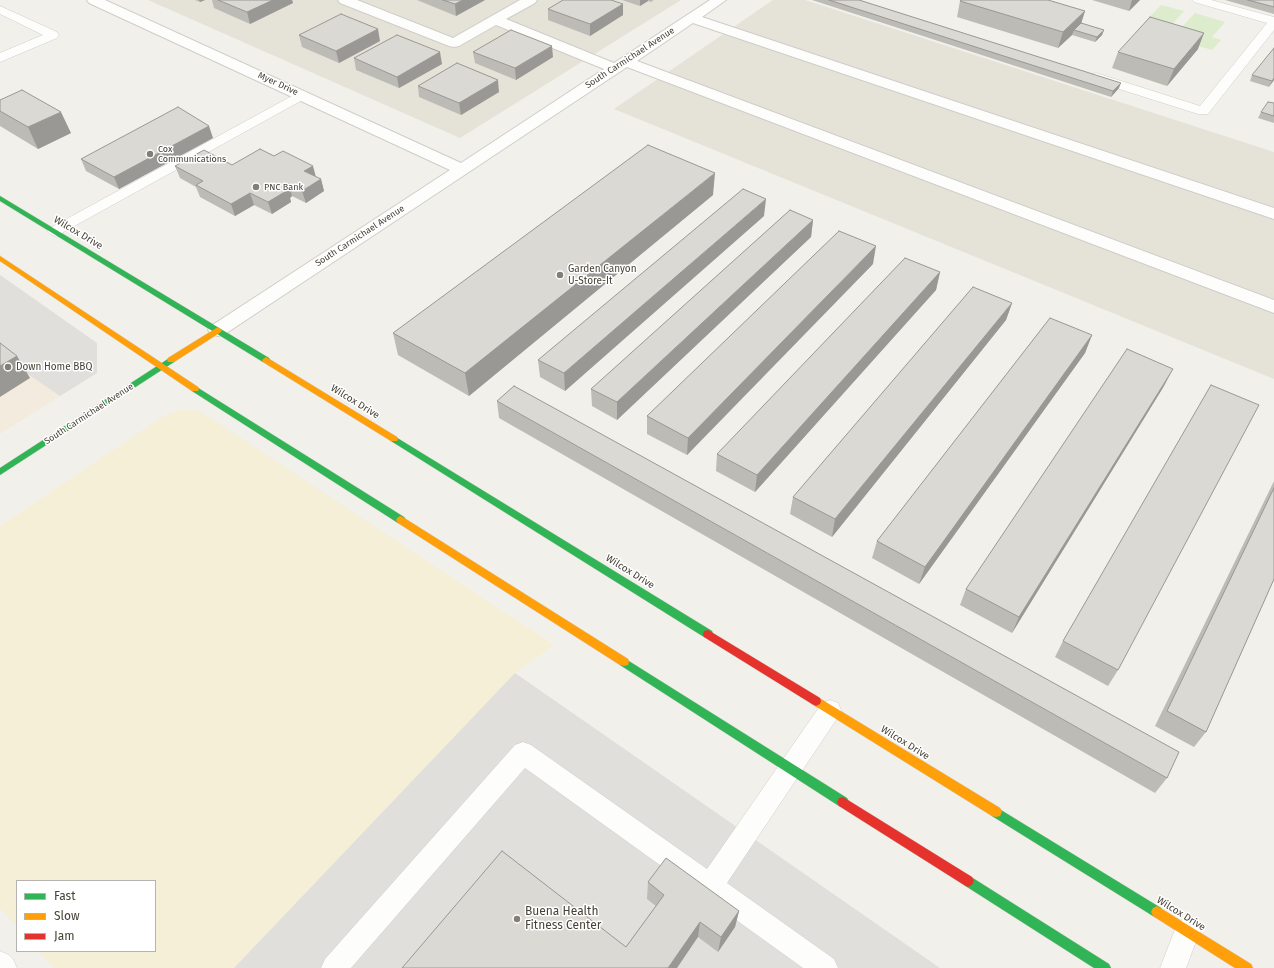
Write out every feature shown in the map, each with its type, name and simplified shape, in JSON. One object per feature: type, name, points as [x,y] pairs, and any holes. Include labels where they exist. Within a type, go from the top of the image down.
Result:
[{"type":"street","name":"Myer Drive","points":[[94,0],[462,169]]},
{"type":"street","points":[[345,0],[454,43],[530,0]]},
{"type":"street","name":"South Carmichael Avenue","points":[[0,472],[719,0]]},
{"type":"street","points":[[692,18],[1274,214]]},
{"type":"street","points":[[495,20],[1274,307]]},
{"type":"street","name":"Wilcox Drive","points":[[0,198],[218,330],[1247,968]]},
{"type":"street","points":[[0,258],[160,367],[1105,968]]},
{"type":"lane","points":[[1081,72],[1203,111],[1274,22],[1198,0]]},
{"type":"lane","points":[[0,10],[53,35],[0,58]]},
{"type":"lane","points":[[55,231],[301,95]]},
{"type":"lane","points":[[710,886],[830,710]]},
{"type":"lane","points":[[334,968],[523,753],[825,968]]},
{"type":"lane","points":[[1173,968],[1187,931]]},
{"type":"lane","points":[[0,964],[4,968]]},
{"type":"shaded area","points":[[148,0],[681,0],[460,138]]},
{"type":"shaded area","points":[[773,0],[805,0],[1274,152],[1274,379],[614,109]]},
{"type":"shaded area","points":[[0,275],[97,343],[97,373],[0,434]]},
{"type":"shaded area","points":[[0,275],[97,343],[97,373],[60,396],[0,355]]},
{"type":"shaded area","points":[[515,673],[940,968],[677,968],[663,911],[626,962],[422,968],[234,968]]},
{"type":"green space","points":[[1161,5],[1184,11],[1167,30],[1144,23]]},
{"type":"green space","points":[[1195,13],[1225,22],[1212,37],[1221,40],[1212,50],[1168,37],[1181,28]]},
{"type":"sand","points":[[182,409],[200,411],[554,645],[515,673],[234,968],[54,968],[39,952],[156,952],[156,880],[16,880],[16,926],[0,908],[0,526],[164,416]]},
{"type":"building","points":[[218,0],[273,0],[247,12]]},
{"type":"building","points":[[443,0],[463,0],[455,4]]},
{"type":"building","points":[[563,0],[611,0],[623,4],[590,24],[548,9]]},
{"type":"building","points":[[829,0],[859,0],[1121,83],[1113,91]]},
{"type":"building","points":[[1048,0],[1085,11],[1063,32],[960,1]]},
{"type":"building","points":[[1248,0],[1274,0],[1274,7]]},
{"type":"building","points":[[341,14],[378,29],[336,51],[299,35]]},
{"type":"building","points":[[1150,17],[1204,33],[1174,69],[1118,52]]},
{"type":"building","points":[[1081,23],[1104,30],[1097,37],[1074,30]]},
{"type":"building","points":[[511,30],[552,46],[515,68],[473,52]]},
{"type":"building","points":[[397,35],[440,52],[397,77],[354,58]]},
{"type":"building","points":[[1274,48],[1274,78],[1272,81],[1252,75]]},
{"type":"building","points":[[457,63],[498,80],[459,103],[418,86]]},
{"type":"building","points":[[22,90],[61,112],[28,127],[0,111],[0,100]]},
{"type":"building","points":[[1268,102],[1274,103],[1274,116],[1261,112]]},
{"type":"building","points":[[178,107],[209,126],[114,177],[81,159]]},
{"type":"building","name":"Garden Canyon U-Store-It","points":[[648,145],[715,173],[465,373],[393,333]]},
{"type":"building","name":"PNC Bank","points":[[260,149],[274,156],[283,151],[313,166],[304,171],[321,179],[302,191],[289,184],[283,188],[288,190],[268,202],[250,193],[231,204],[196,185],[203,181],[175,166],[204,150],[232,165]]},
{"type":"building","points":[[743,189],[766,199],[564,373],[538,360]]},
{"type":"building","points":[[790,210],[813,220],[617,402],[591,389]]},
{"type":"building","points":[[839,231],[876,246],[688,438],[647,416]]},
{"type":"building","points":[[905,258],[940,272],[757,475],[717,454]]},
{"type":"building","points":[[973,287],[1012,303],[835,519],[793,497]]},
{"type":"building","points":[[1050,318],[1092,335],[925,567],[877,541]]},
{"type":"building","points":[[0,343],[17,356],[0,366]]},
{"type":"building","points":[[1127,349],[1173,369],[1019,617],[966,589]]},
{"type":"building","points":[[1211,385],[1259,405],[1118,670],[1063,641]]},
{"type":"building","points":[[514,386],[1179,752],[1167,778],[497,401]]},
{"type":"building","points":[[1274,488],[1274,579],[1206,732],[1167,711]]},
{"type":"building","name":"Buena Health Fitness Center","points":[[502,851],[626,947],[664,895],[648,882],[666,858],[739,911],[721,937],[700,922],[668,968],[402,968]]},
{"type":"traffic: fast","points":[[0,198],[266,360]]},
{"type":"traffic: fast","points":[[0,472],[171,360]]},
{"type":"traffic: fast","points":[[195,389],[401,520]]},
{"type":"traffic: fast","points":[[394,439],[708,634]]},
{"type":"traffic: fast","points":[[624,662],[843,802]]},
{"type":"traffic: fast","points":[[996,812],[1157,912]]},
{"type":"traffic: fast","points":[[968,881],[1105,968]]},
{"type":"traffic: slow","points":[[0,258],[195,389]]},
{"type":"traffic: slow","points":[[171,360],[218,330]]},
{"type":"traffic: slow","points":[[266,360],[394,439]]},
{"type":"traffic: slow","points":[[401,520],[624,662]]},
{"type":"traffic: slow","points":[[816,701],[996,812]]},
{"type":"traffic: slow","points":[[1157,912],[1247,968]]},
{"type":"traffic: jam","points":[[708,634],[816,701]]},
{"type":"traffic: jam","points":[[843,802],[968,881]]},
{"type":"place","name":"Cox Communications","points":[[150,154]]},
{"type":"place","name":"PNC Bank","points":[[256,187]]},
{"type":"place","name":"Garden Canyon U-Store-It","points":[[560,275]]},
{"type":"place","name":"Down Home BBQ","points":[[8,367]]},
{"type":"place","name":"Buena Health Fitness Center","points":[[517,919]]}]
